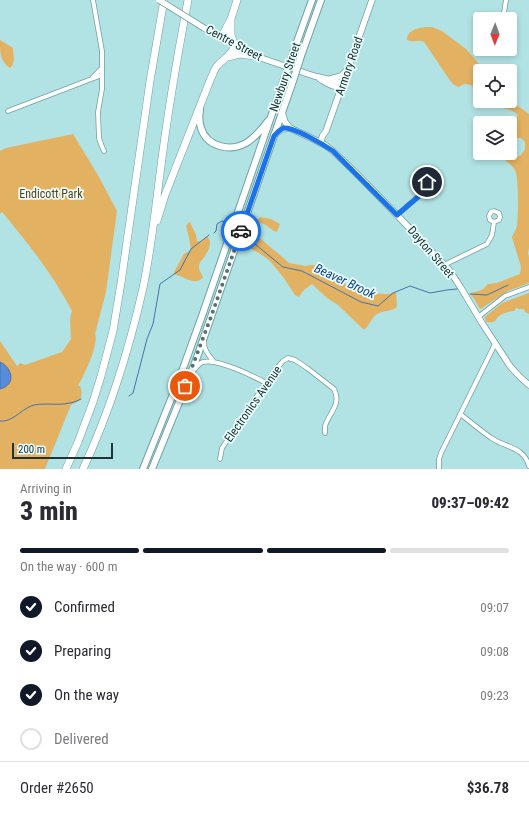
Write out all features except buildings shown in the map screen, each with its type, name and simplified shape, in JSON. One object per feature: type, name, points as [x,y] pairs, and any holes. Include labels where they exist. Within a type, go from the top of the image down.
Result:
[{"type":"highway","points":[[66,469],[93,402],[116,316],[150,82],[164,0]]},
{"type":"highway","points":[[83,469],[121,373],[139,302],[149,250],[178,52],[188,0]]},
{"type":"highway","points":[[221,38],[231,18],[237,0]]},
{"type":"highway","points":[[149,250],[165,196],[214,71],[220,63],[228,57],[235,46],[231,35],[231,18]]},
{"type":"highway","points":[[228,57],[240,54],[255,56]]},
{"type":"main road","name":"Centre Street","points":[[158,0],[221,38],[255,56],[329,82],[338,82],[342,86]]},
{"type":"main road","points":[[306,16],[308,0]]},
{"type":"main road","name":"Newbury Street","points":[[143,469],[181,374],[203,313],[312,0]]},
{"type":"main road","name":"Newbury Street","points":[[152,469],[204,336],[321,0]]},
{"type":"main road","name":"Armory Road","points":[[322,144],[372,0]]},
{"type":"main road","points":[[336,103],[335,94],[329,82],[341,76],[348,68]]},
{"type":"main road","points":[[201,105],[199,122],[202,132],[206,138],[220,146],[232,148],[248,142],[260,131],[271,116]]},
{"type":"main road","points":[[282,112],[285,122],[290,128]]},
{"type":"main road","points":[[274,136],[282,129],[290,128]]},
{"type":"main road","name":"Dayton Street","points":[[290,128],[322,144],[338,155],[450,271],[510,366],[529,385]]},
{"type":"main road","points":[[309,137],[318,137],[325,133]]},
{"type":"street","points":[[93,0],[102,51],[102,88],[99,105],[99,138],[104,151]]},
{"type":"street","points":[[504,12],[506,0]]},
{"type":"street","points":[[93,78],[102,68]]},
{"type":"street","points":[[8,111],[102,75]]},
{"type":"street","points":[[397,215],[426,190]]},
{"type":"street","points":[[444,265],[487,244],[492,235],[494,222]]},
{"type":"street","points":[[478,317],[505,296],[529,287]]},
{"type":"street","points":[[204,336],[204,347],[214,362]]},
{"type":"street","points":[[439,469],[440,456],[495,344]]},
{"type":"street","name":"Electronics Avenue","points":[[220,459],[222,448],[226,442],[280,364],[288,358],[295,360],[307,368],[334,389],[336,403],[325,426],[325,433]]},
{"type":"street","points":[[190,374],[201,363],[214,362],[250,375],[266,383]]},
{"type":"street","points":[[460,414],[493,439],[517,449],[528,461],[528,467]]},
{"type":"green space","points":[[432,27],[442,31],[466,49],[479,64],[473,64],[473,87],[471,85],[465,84],[458,87],[453,84],[424,42],[407,40],[409,34],[416,29]]},
{"type":"green space","points":[[0,40],[13,48],[14,61],[10,68],[2,60]]},
{"type":"green space","points":[[517,105],[529,114],[529,283],[508,291],[480,309],[470,293],[484,288],[488,284],[497,283],[520,274],[521,267],[512,237],[517,227],[517,180],[515,170],[505,160],[517,160],[517,157],[521,155],[525,149],[525,142],[521,138],[517,138],[518,115],[502,108],[517,108]]},
{"type":"green space","name":"Endicott Park","points":[[73,134],[99,177],[117,211],[106,292],[95,334],[95,345],[84,375],[78,386],[80,386],[81,391],[80,400],[71,405],[45,469],[0,469],[0,341],[17,366],[20,363],[25,365],[62,352],[71,339],[70,320],[72,311],[40,260],[2,212],[0,214],[0,151],[6,148]]},
{"type":"green space","points":[[260,217],[271,219],[280,224],[277,232],[260,223],[257,220]]},
{"type":"green space","points":[[190,222],[197,241],[201,242],[207,236],[210,241],[209,249],[199,266],[203,277],[197,281],[189,280],[174,274],[184,254],[191,250],[186,226]]},
{"type":"green space","points":[[253,237],[261,239],[289,263],[305,266],[315,265],[354,291],[385,294],[396,292],[397,307],[377,314],[373,317],[364,330],[338,305],[327,298],[312,284],[304,290],[299,297],[295,295],[284,278],[270,261],[250,248],[249,238]]},
{"type":"green space","points":[[529,293],[529,314],[525,312],[524,309],[516,308],[514,311],[499,316],[493,322],[486,322],[485,317],[502,303]]},
{"type":"water","points":[[0,362],[8,368],[11,376],[9,384],[0,389]]},
{"type":"waterway","name":"Beaver Brook","points":[[214,233],[216,231],[217,224],[222,221],[226,222]]},
{"type":"waterway","name":"Beaver Brook","points":[[129,396],[133,393],[147,339],[153,324],[160,284],[180,270],[191,249],[209,235]]},
{"type":"waterway","name":"Beaver Brook","points":[[250,240],[283,267],[302,271],[361,302],[378,306],[393,293],[410,286],[430,293],[457,289]]},
{"type":"waterway","name":"Beaver Brook","points":[[470,294],[487,295],[508,285]]},
{"type":"waterway","name":"Beaver Brook","points":[[0,421],[8,420],[31,406],[44,404],[65,404],[81,399]]},
{"type":"way so far","points":[[185,386],[241,231]]},
{"type":"route","points":[[241,231],[274,136],[282,129],[290,128],[333,151],[397,215],[426,190],[425,185],[427,182]]}]
